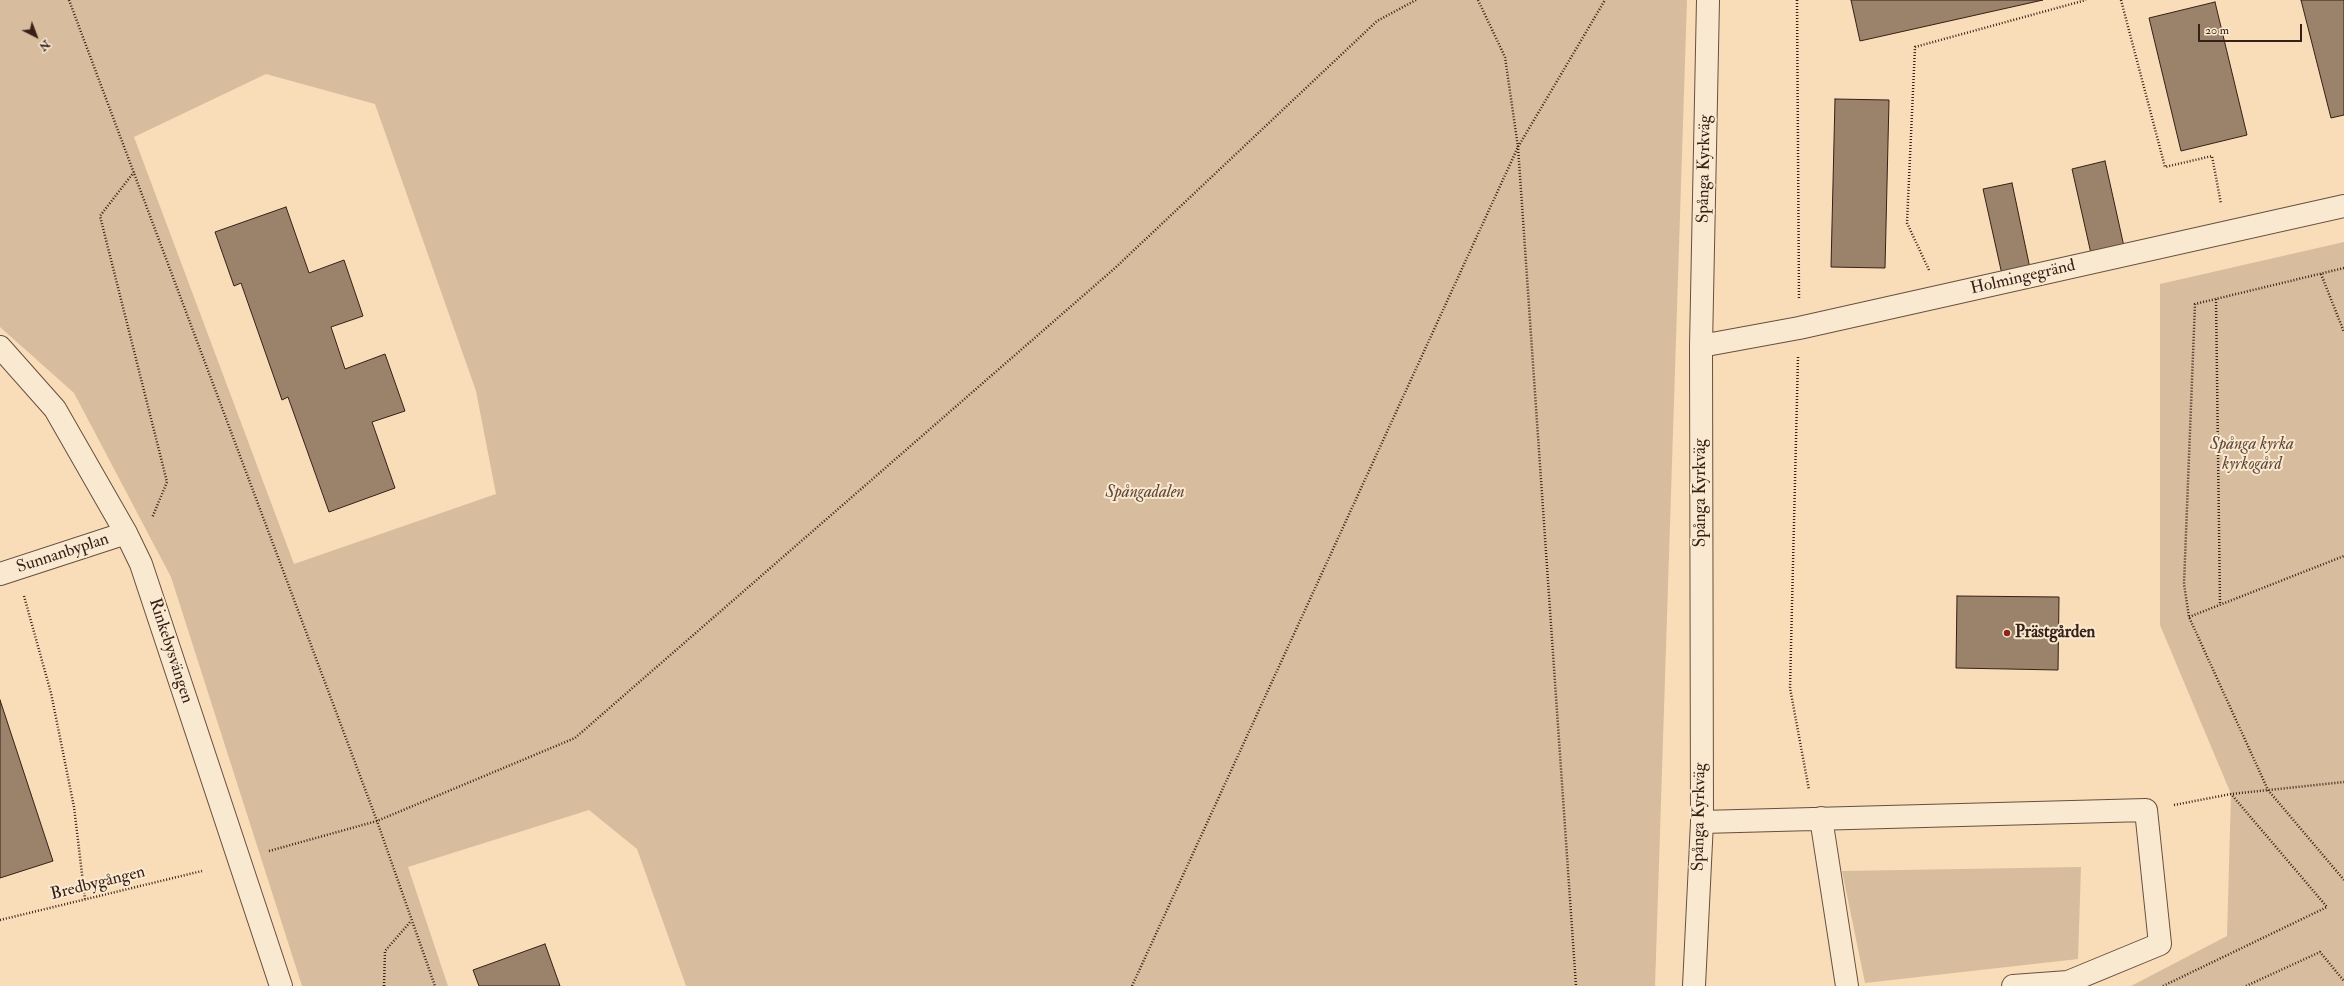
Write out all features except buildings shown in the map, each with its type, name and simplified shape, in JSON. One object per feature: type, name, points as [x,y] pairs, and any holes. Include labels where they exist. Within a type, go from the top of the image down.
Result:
[{"type":"street","name":"Spånga Kyrkväg","points":[[1694,986],[1702,822],[1701,346],[1708,0]]},
{"type":"street","name":"Holmingegränd","points":[[1701,346],[1799,328],[2344,206]]},
{"type":"street","name":"Rinkebysvängen","points":[[0,347],[56,409],[126,533],[141,564],[281,986]]},
{"type":"street","name":"Sunnanbyplan","points":[[8,571],[126,533]]},
{"type":"street","points":[[1702,822],[2146,810],[2160,944],[2068,982],[2013,986]]},
{"type":"street","points":[[1821,818],[1847,986]]},
{"type":"path","points":[[69,0],[377,821],[435,986]]},
{"type":"path","points":[[269,851],[377,821],[575,738],[1115,268],[1377,21],[1416,0]]},
{"type":"path","points":[[1478,0],[1505,57],[1518,147],[1576,986]]},
{"type":"path","points":[[1132,986],[1518,147],[1605,0]]},
{"type":"path","points":[[1797,0],[1799,328],[1790,688],[1810,792],[1821,818]]},
{"type":"path","points":[[1938,297],[1933,279],[1908,223],[1915,47],[2086,0]]},
{"type":"path","points":[[2121,0],[2165,167],[2212,156],[2222,208]]},
{"type":"path","points":[[126,533],[150,524],[166,482],[100,216],[134,171]]},
{"type":"path","points":[[2344,268],[2195,304],[2184,584],[2189,616],[2268,790],[2344,880]]},
{"type":"path","points":[[2321,274],[2344,332]]},
{"type":"path","points":[[2216,299],[2220,604]]},
{"type":"path","points":[[2189,616],[2344,556]]},
{"type":"path","points":[[8,571],[51,694],[74,807],[85,900]]},
{"type":"path","points":[[2146,810],[2231,794],[2344,782]]},
{"type":"path","points":[[2163,986],[2328,907],[2231,794]]},
{"type":"path","name":"Bredbygången","points":[[0,920],[202,871]]},
{"type":"path","points":[[384,986],[385,951],[412,920]]},
{"type":"path","points":[[2246,986],[2320,952],[2344,981]]},
{"type":"green space","name":"Spångadalen","points":[[0,0],[1687,0],[1655,986],[686,986],[637,849],[589,810],[408,867],[448,986],[302,986],[171,577],[74,393],[0,327]],"holes":[[[266,74],[375,104],[476,391],[496,494],[294,564],[134,137]]]},
{"type":"green space","name":"Spånga kyrka kyrkogård","points":[[2344,242],[2344,986],[2131,986],[2227,936],[2231,794],[2160,625],[2160,284]]},
{"type":"green space","points":[[2081,867],[2078,959],[1865,983],[1842,871]]},
{"type":"place","name":"Prästgården","points":[[2007,633]]}]
